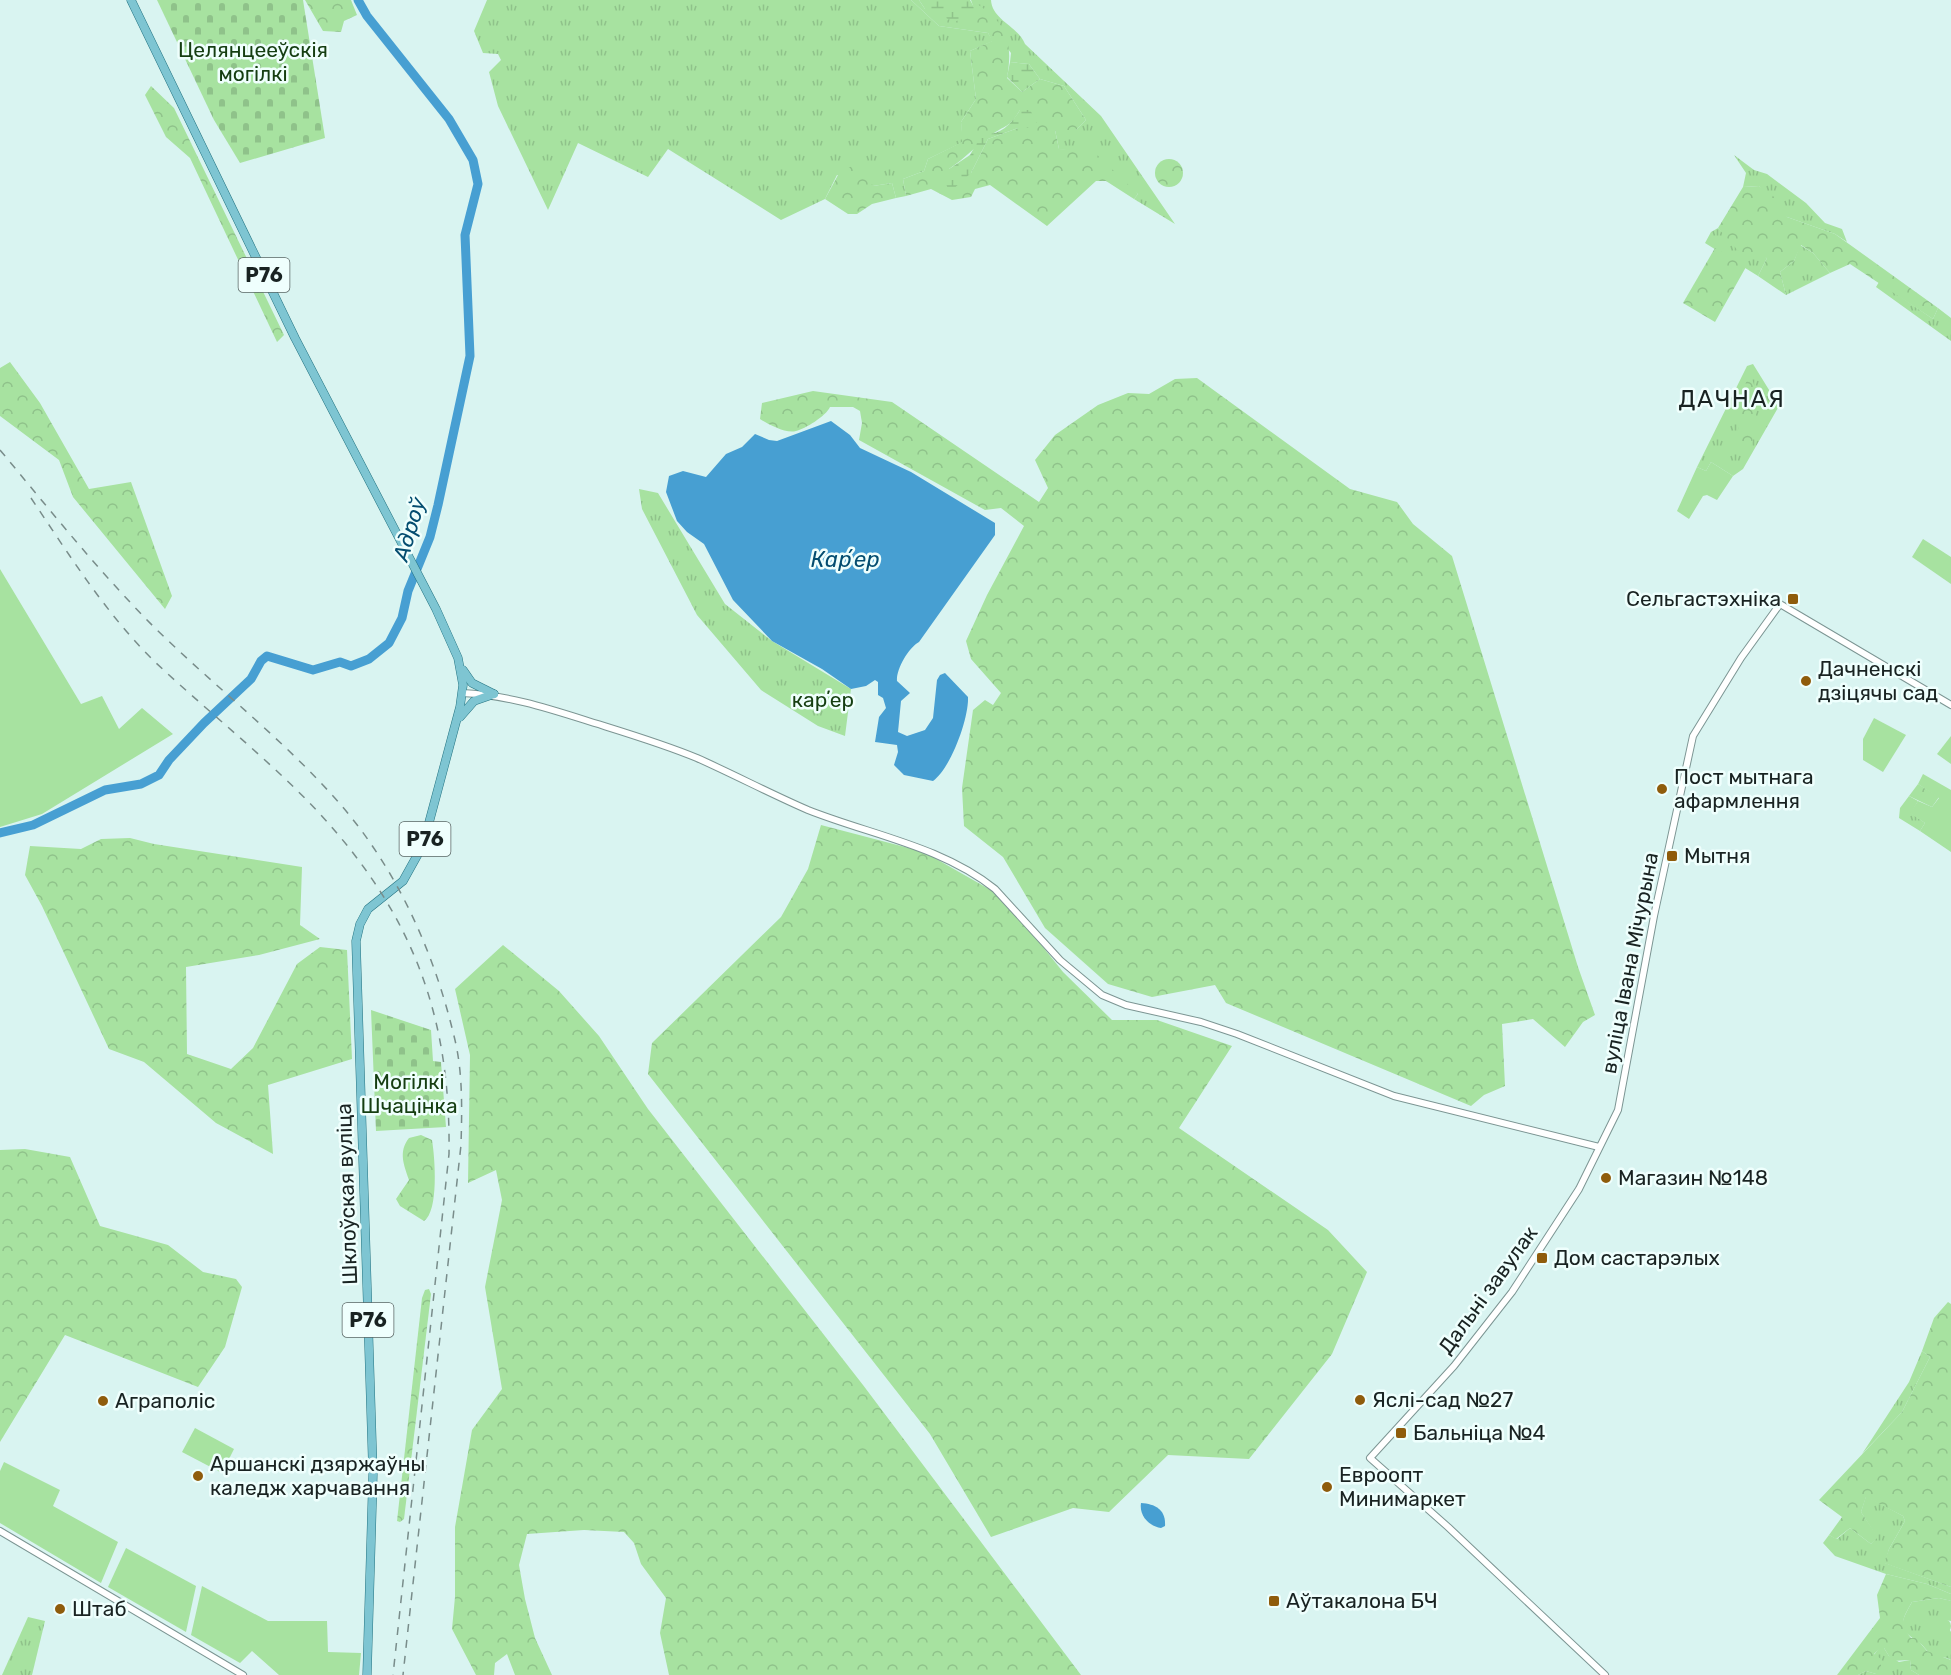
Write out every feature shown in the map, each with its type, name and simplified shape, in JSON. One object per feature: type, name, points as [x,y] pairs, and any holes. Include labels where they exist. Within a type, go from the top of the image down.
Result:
[{"type":"main road","name":"Р76","points":[[131,0],[295,338],[436,609],[458,658],[462,689],[456,723]]},
{"type":"main road","points":[[458,658],[469,680],[491,693]]},
{"type":"main road","points":[[456,723],[474,701],[491,693]]},
{"type":"main road","name":"Шклоўская вуліца","points":[[367,1675],[373,1474],[356,964],[357,933],[368,909],[403,881],[416,862],[432,816],[456,723]]},
{"type":"street","name":"вуліца Івана Мічурына","points":[[1579,1189],[1618,1110],[1654,916],[1694,736],[1741,658],[1780,604],[1951,705]]},
{"type":"street","points":[[462,689],[537,704],[680,751],[810,810],[958,865],[996,889],[1076,976],[1102,995],[1118,1002],[1237,1034],[1394,1096],[1599,1148]]},
{"type":"street","name":"Дальні завулак","points":[[1579,1189],[1485,1329],[1370,1458],[1448,1527],[1605,1675]]},
{"type":"street","points":[[0,1531],[243,1675]]},
{"type":"green space","name":"Целянцееўскія могілкі","points":[[157,0],[303,0],[325,138],[240,163],[214,120]]},
{"type":"green space","points":[[305,0],[351,0],[357,15],[344,21],[341,32],[323,31]]},
{"type":"green space","points":[[487,0],[911,0],[939,26],[988,33],[993,41],[970,51],[976,99],[961,122],[963,142],[928,159],[924,171],[903,179],[906,196],[896,198],[892,183],[873,186],[837,175],[825,199],[781,220],[668,149],[648,177],[578,143],[548,210],[498,106],[489,72],[501,60],[498,54],[483,53],[474,31]]},
{"type":"green space","points":[[911,0],[919,0],[925,9],[974,9],[971,0],[992,15],[1008,41],[1007,78],[1022,92],[1040,79],[1064,86],[1086,120],[1076,130],[1055,130],[1059,149],[1092,150],[1138,194],[1134,199],[1106,181],[1096,181],[1047,226],[990,185],[975,189],[971,197],[952,200],[931,189],[906,196],[903,179],[924,171],[928,159],[962,142],[961,122],[976,99],[970,51],[992,41],[988,33],[939,26]],"holes":[[[1020,110],[1018,128],[988,139],[971,173],[949,169],[991,135],[1010,123]]]},
{"type":"green space","points":[[919,0],[970,0],[975,9],[955,22],[925,9]]},
{"type":"green space","points":[[971,0],[991,0],[992,7],[1000,18],[1101,116],[1175,224],[1134,199],[1138,194],[1074,151],[1059,149],[1055,130],[1076,130],[1086,120],[1064,86],[1040,79],[1029,64],[1010,62],[1011,53]]},
{"type":"green space","points":[[1010,62],[1029,64],[1040,79],[1022,92],[1007,77]]},
{"type":"green space","points":[[151,86],[174,108],[284,335],[277,342],[190,158],[166,137],[145,95]]},
{"type":"green space","points":[[1020,110],[1030,110],[1037,122],[1032,128],[1018,128],[988,139],[971,173],[950,192],[944,181],[949,169],[970,155],[982,134],[995,133],[1005,128]]},
{"type":"green space","points":[[1734,155],[1754,170],[1767,174],[1806,203],[1825,223],[1842,229],[1847,242],[1835,234],[1787,217],[1759,186],[1743,187],[1746,173]]},
{"type":"green space","points":[[1169,159],[1179,163],[1183,173],[1179,183],[1169,187],[1159,183],[1155,173],[1159,163]]},
{"type":"green space","points":[[853,165],[873,186],[892,183],[896,198],[872,204],[857,214],[848,214],[825,199],[838,175]]},
{"type":"green space","points":[[1759,186],[1785,205],[1787,217],[1835,234],[1938,308],[1933,319],[1850,264],[1830,273],[1813,253],[1801,245],[1794,261],[1780,272],[1786,295],[1758,276],[1767,258],[1742,255],[1718,228],[1743,187]]},
{"type":"green space","points":[[1718,228],[1728,237],[1767,258],[1758,276],[1705,243],[1711,232]]},
{"type":"green space","points":[[1800,245],[1813,253],[1830,273],[1786,295],[1780,272],[1794,261]]},
{"type":"green space","points":[[1715,248],[1746,267],[1715,322],[1683,303]]},
{"type":"green space","points":[[1879,282],[1933,319],[1938,308],[1951,318],[1951,341],[1876,287]]},
{"type":"green space","points":[[10,362],[40,403],[89,489],[131,482],[172,596],[165,609],[73,497],[59,460],[0,416],[0,368]]},
{"type":"green space","points":[[1753,364],[1779,406],[1743,469],[1733,476],[1711,462],[1706,471],[1697,467],[1747,366]]},
{"type":"green space","points":[[1197,378],[1350,489],[1397,502],[1413,524],[1452,556],[1578,967],[1595,1015],[1583,1022],[1565,1047],[1533,1019],[1502,1024],[1505,1086],[1484,1095],[1471,1106],[1226,1003],[1215,985],[1152,997],[1108,984],[1045,928],[1003,857],[964,826],[962,788],[973,710],[985,700],[993,705],[1001,693],[971,659],[966,641],[987,595],[1024,526],[1001,508],[985,510],[859,440],[862,423],[860,411],[853,407],[830,407],[815,422],[792,432],[777,428],[760,419],[762,403],[813,391],[892,402],[1039,502],[1048,488],[1035,460],[1055,435],[1098,405],[1128,393],[1149,394],[1175,379]]},
{"type":"green space","points":[[1747,379],[1752,380],[1754,386],[1756,406],[1753,440],[1747,455],[1742,454],[1736,447],[1742,396]]},
{"type":"green space","points":[[1711,462],[1733,476],[1717,500],[1707,495],[1703,496],[1689,519],[1677,511],[1697,467],[1706,471]]},
{"type":"green space","name":"карʼер","points":[[639,489],[658,493],[725,604],[772,641],[851,689],[845,736],[818,726],[761,690],[697,615],[642,509]]},
{"type":"green space","points":[[1923,539],[1951,557],[1951,584],[1912,557]]},
{"type":"green space","points":[[0,569],[81,704],[102,696],[119,729],[142,708],[173,734],[42,814],[0,827]]},
{"type":"green space","points":[[1874,718],[1906,735],[1883,772],[1863,760],[1863,739]]},
{"type":"green space","points":[[1951,736],[1951,764],[1937,754]]},
{"type":"green space","points":[[1923,774],[1951,790],[1951,852],[1920,831],[1925,823],[1910,813],[1918,801],[1932,807],[1939,798],[1918,784]]},
{"type":"green space","points":[[1918,784],[1939,797],[1932,807],[1909,796]]},
{"type":"green space","points":[[1909,796],[1918,801],[1911,813],[1925,823],[1920,831],[1899,818],[1900,808]]},
{"type":"green space","points":[[821,825],[924,852],[1003,897],[1063,972],[1112,1020],[1157,1020],[1232,1046],[1179,1128],[1328,1230],[1367,1272],[1332,1354],[1249,1459],[1168,1455],[1109,1512],[1073,1508],[991,1537],[930,1434],[648,1074],[652,1043],[781,917],[808,869]]},
{"type":"green space","points":[[130,838],[154,844],[302,867],[300,925],[320,939],[259,955],[186,967],[187,1054],[231,1069],[253,1048],[297,964],[320,947],[347,950],[352,1059],[268,1085],[273,1154],[216,1123],[144,1062],[109,1049],[42,906],[25,875],[30,846],[81,849],[101,839]]},
{"type":"green space","points":[[503,945],[559,991],[599,1036],[648,1109],[863,1385],[1081,1675],[669,1675],[660,1633],[666,1598],[641,1564],[634,1543],[624,1532],[584,1530],[527,1534],[519,1565],[535,1638],[552,1675],[515,1675],[507,1654],[495,1663],[494,1675],[476,1675],[452,1629],[455,1597],[455,1527],[472,1430],[502,1389],[485,1287],[502,1200],[496,1170],[468,1183],[470,1055],[455,989]]},
{"type":"green space","name":"Могілкі Шчацінка","points":[[371,1010],[431,1030],[433,1061],[441,1062],[446,1127],[376,1131]]},
{"type":"green space","points":[[421,1135],[432,1140],[435,1171],[432,1207],[424,1221],[400,1206],[396,1199],[409,1180],[403,1159],[404,1148],[409,1138]]},
{"type":"green space","points":[[25,1149],[70,1157],[100,1226],[168,1245],[203,1272],[236,1279],[242,1287],[225,1347],[198,1387],[65,1335],[0,1442],[0,1150]]},
{"type":"green space","points":[[429,1289],[431,1294],[404,1519],[400,1522],[397,1521],[422,1298],[425,1290]]},
{"type":"green space","points":[[1948,1302],[1951,1304],[1951,1587],[1884,1563],[1905,1521],[1903,1516],[1866,1497],[1861,1512],[1878,1537],[1871,1544],[1850,1528],[1836,1539],[1829,1535],[1842,1517],[1819,1500],[1902,1412],[1930,1357],[1922,1351],[1934,1318]]},
{"type":"green space","points":[[1922,1351],[1930,1357],[1902,1412],[1862,1454],[1909,1382]]},
{"type":"green space","points":[[195,1428],[234,1449],[222,1473],[182,1452]]},
{"type":"green space","points":[[4,1462],[60,1490],[53,1506],[118,1542],[101,1583],[0,1523],[0,1471]]},
{"type":"green space","points":[[1866,1496],[1903,1516],[1905,1521],[1889,1549],[1885,1563],[1951,1587],[1951,1594],[1927,1584],[1886,1574],[1835,1556],[1823,1543],[1829,1535],[1837,1539],[1850,1528],[1871,1544],[1877,1537],[1861,1512]]},
{"type":"green space","points":[[126,1548],[196,1586],[186,1632],[108,1587]]},
{"type":"green space","points":[[1886,1574],[1927,1584],[1951,1594],[1951,1601],[1939,1598],[1912,1602],[1906,1612],[1904,1624],[1911,1638],[1916,1638],[1927,1651],[1951,1660],[1951,1675],[1919,1675],[1911,1670],[1910,1660],[1892,1661],[1884,1648],[1874,1654],[1881,1659],[1881,1672],[1876,1674],[1866,1671],[1858,1675],[1837,1675],[1880,1618],[1877,1595]]},
{"type":"green space","points":[[202,1586],[268,1621],[327,1621],[328,1652],[361,1653],[359,1675],[279,1675],[252,1651],[240,1663],[191,1635]]},
{"type":"green space","points":[[1939,1598],[1951,1601],[1951,1621],[1944,1620],[1951,1632],[1951,1660],[1930,1653],[1907,1634],[1903,1625],[1912,1602]]},
{"type":"green space","points":[[28,1617],[45,1621],[32,1675],[2,1675]]},
{"type":"green space","points":[[1944,1619],[1949,1621],[1951,1626],[1949,1631],[1944,1633],[1939,1631],[1937,1626],[1939,1621]]},
{"type":"green space","points":[[1879,1648],[1884,1648],[1889,1656],[1899,1662],[1910,1660],[1911,1670],[1919,1675],[1858,1675],[1866,1671],[1876,1674],[1874,1655]]},
{"type":"water","name":"Карʼер","points":[[831,421],[850,435],[860,448],[911,472],[995,523],[995,535],[919,642],[907,654],[898,671],[897,681],[910,693],[901,701],[898,732],[907,736],[925,730],[933,718],[937,680],[940,675],[945,673],[968,697],[968,706],[958,742],[940,775],[933,781],[904,775],[894,765],[898,752],[897,745],[875,742],[879,717],[886,708],[883,698],[878,695],[878,682],[875,680],[866,686],[851,689],[822,669],[772,641],[733,600],[704,544],[687,532],[677,521],[666,492],[669,476],[683,471],[706,477],[726,454],[742,447],[755,434],[777,441]]},
{"type":"water","points":[[1141,1503],[1159,1509],[1164,1516],[1165,1526],[1161,1528],[1149,1523],[1143,1516]]},
{"type":"waterway","name":"Адроў","points":[[0,833],[33,825],[105,790],[141,784],[159,775],[169,760],[204,723],[251,679],[261,661],[267,656],[313,670],[340,662],[351,666],[369,659],[389,643],[402,618],[408,591],[430,537],[470,356],[465,235],[478,184],[473,160],[449,119],[367,16],[358,0]]},
{"type":"railway","points":[[0,450],[76,541],[155,628],[290,752],[355,822],[393,878],[423,939],[435,971],[454,1036],[459,1063],[462,1104],[461,1145],[403,1675]]},
{"type":"railway","points":[[31,498],[88,582],[136,643],[301,795],[353,853],[381,892],[403,931],[421,972],[434,1014],[443,1058],[448,1105],[449,1154],[393,1675]]},
{"type":"place","name":"Сельгастэхніка","points":[[1793,599]]},
{"type":"place","name":"Дачненскі дзіцячы сад","points":[[1806,681]]},
{"type":"place","name":"Пост мытнага афармлення","points":[[1662,789]]},
{"type":"place","name":"Мытня","points":[[1672,856]]},
{"type":"place","name":"Магазин №148","points":[[1606,1178]]},
{"type":"place","name":"Дом састарэлых","points":[[1542,1258]]},
{"type":"place","name":"Яслі-сад №27","points":[[1360,1400]]},
{"type":"place","name":"Аграполіс","points":[[103,1401]]},
{"type":"place","name":"Бальніца №4","points":[[1401,1433]]},
{"type":"place","name":"Аршанскі дзяржаўны каледж харчавання","points":[[198,1476]]},
{"type":"place","name":"Евроопт Минимаркет","points":[[1327,1487]]},
{"type":"place","name":"Аўтакалона БЧ","points":[[1274,1601]]},
{"type":"place","name":"Штаб","points":[[60,1609]]},
{"type":"district","name":"ДАЧНАЯ","points":[[1732,399]]}]
